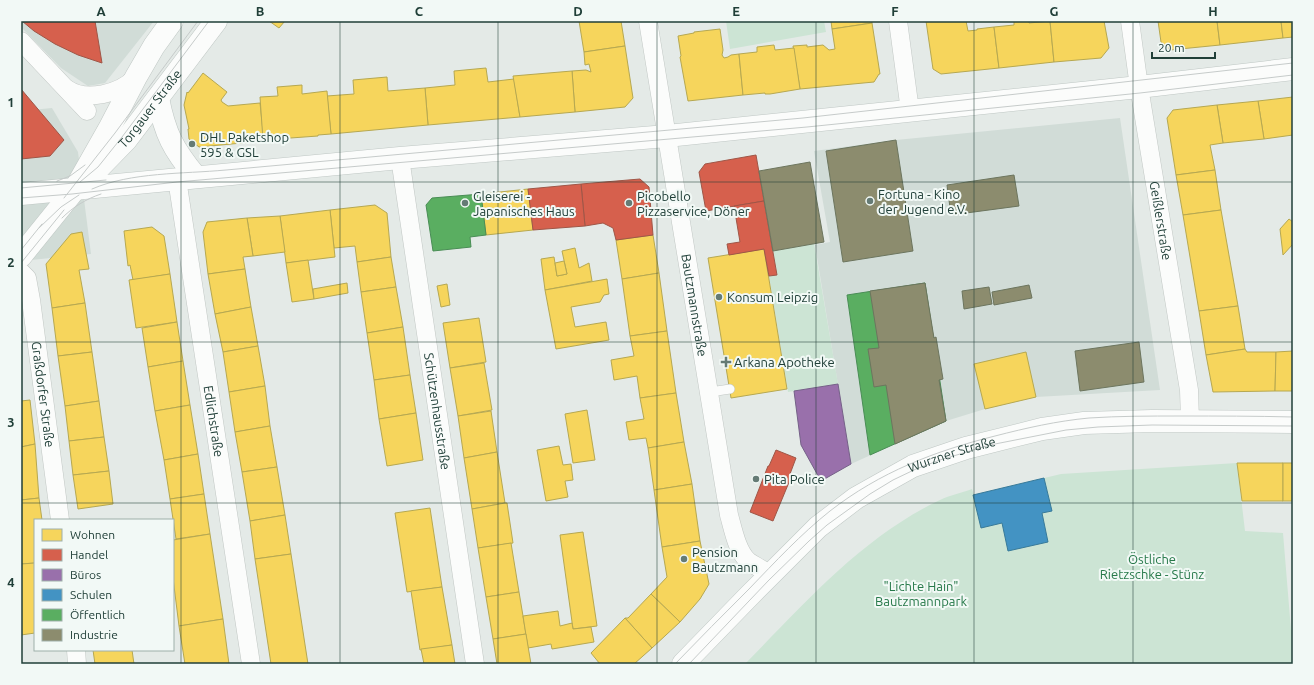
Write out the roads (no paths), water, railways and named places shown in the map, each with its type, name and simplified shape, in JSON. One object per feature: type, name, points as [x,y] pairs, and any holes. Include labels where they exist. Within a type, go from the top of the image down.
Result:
[{"type":"main road","name":"Torgauer Straße","points":[[21,256],[75,189],[136,77],[154,46],[172,21]]},
{"type":"main road","name":"Torgauer Straße","points":[[75,189],[94,174],[119,148],[216,21]]},
{"type":"main road","points":[[21,194],[400,158],[666,136],[1139,87],[1293,69]]},
{"type":"main road","points":[[158,98],[169,137],[180,156],[186,178]]},
{"type":"main road","name":"Wurzner Straße","points":[[683,664],[804,540],[842,508],[882,482],[914,466],[966,448],[1063,426],[1120,422],[1190,420],[1293,422]]},
{"type":"street","name":"Bautzmannstraße","points":[[648,21],[729,514],[734,535],[743,555],[769,575]]},
{"type":"street","points":[[898,21],[910,111]]},
{"type":"street","name":"Geißlerstraße","points":[[1130,21],[1139,87],[1189,390],[1190,420]]},
{"type":"street","points":[[21,41],[87,111]]},
{"type":"street","points":[[66,88],[77,94],[91,95],[120,88],[136,77]]},
{"type":"street","name":"Schützenhausstraße","points":[[400,158],[475,664]]},
{"type":"street","name":"Edlichstraße","points":[[186,178],[251,664]]},
{"type":"street","name":"Graßdorfer Straße","points":[[21,272],[28,281],[60,519]]},
{"type":"street","points":[[76,651],[77,664]]},
{"type":"lane","points":[[710,392],[730,389]]},
{"type":"tram line","points":[[64,198],[115,133],[198,21]]},
{"type":"tram line","points":[[80,182],[98,167],[209,21]]},
{"type":"tram line","points":[[92,189],[123,179],[158,175],[803,118],[1293,63]]},
{"type":"tram line","points":[[21,198],[72,194],[177,182],[807,127],[1140,93],[1293,75]]},
{"type":"tram line","points":[[57,181],[70,176],[85,165]]},
{"type":"tram line","points":[[21,188],[106,180]]},
{"type":"tram line","points":[[62,218],[80,204],[101,194]]},
{"type":"tram line","points":[[39,228],[61,207],[79,195]]},
{"type":"tram line","points":[[21,263],[64,210]]},
{"type":"tram line","points":[[21,250],[42,224]]},
{"type":"tram line","points":[[675,664],[788,548],[830,511],[868,485],[909,464],[973,442],[1018,430],[1077,419],[1123,416],[1293,417]]},
{"type":"tram line","points":[[689,664],[769,580],[827,525],[870,494],[893,480],[916,469],[990,445],[1066,430],[1152,425],[1293,426]]},
{"type":"place","name":"DHL Paketshop 595 & GSL","points":[[192,144]]},
{"type":"place","name":"Fortuna - Kino der Jugend e.V.","points":[[870,201]]},
{"type":"place","name":"Gleiserei - Japanisches Haus","points":[[465,203]]},
{"type":"place","name":"Picobello Pizzaservice, Döner","points":[[629,203]]},
{"type":"place","name":"Konsum Leipzig","points":[[719,297]]},
{"type":"place","name":"Arkana Apotheke","points":[[726,362]]},
{"type":"place","name":"Pita Police","points":[[756,479]]},
{"type":"place","name":"Pension Bautzmann","points":[[684,559]]},
{"type":"park label","name":"Östliche Rietzschke - Stünz","points":[[1152,566]]},
{"type":"park label","name":"\"Lichte Hain\" Bautzmannpark","points":[[921,594]]}]
